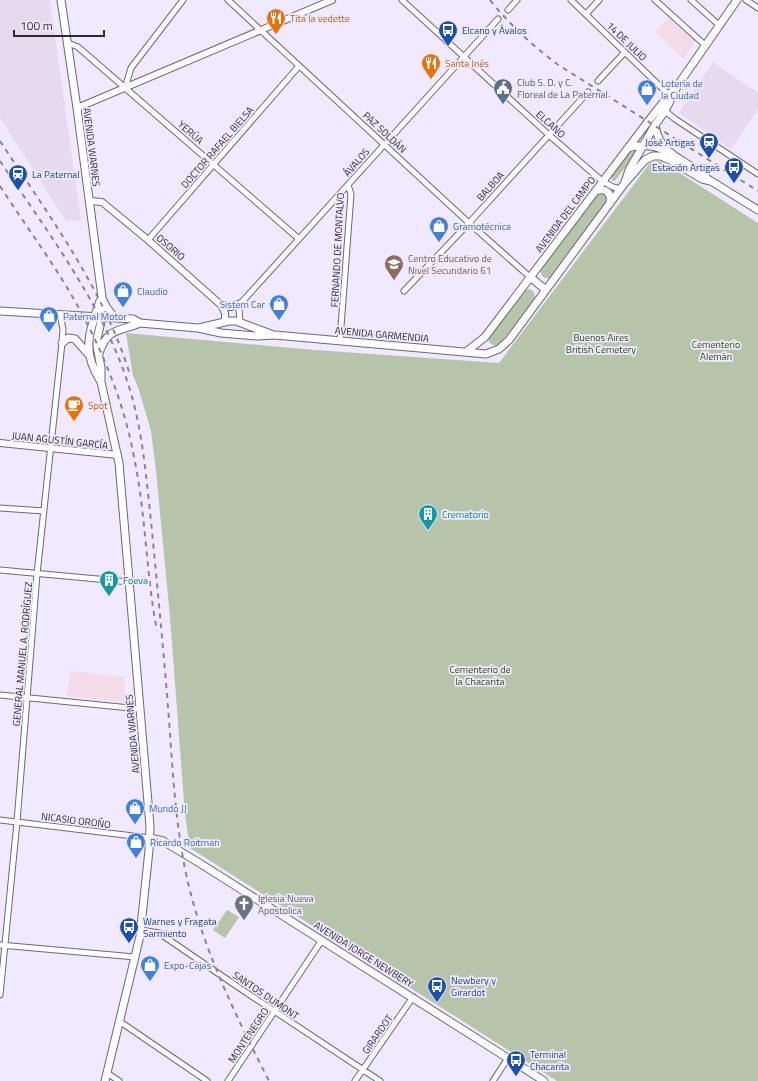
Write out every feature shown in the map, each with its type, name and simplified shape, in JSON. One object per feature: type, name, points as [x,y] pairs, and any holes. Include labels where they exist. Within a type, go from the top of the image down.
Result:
[{"type":"main road","name":"AVENIDA WARNES","points":[[61,0],[102,297],[98,317],[97,339],[101,368],[101,382],[118,455],[130,582],[150,838],[141,930],[104,1081]]},
{"type":"main road","name":"AVENIDA DEL CAMPO","points":[[466,352],[485,337],[602,181],[678,85],[737,0]]},
{"type":"main road","name":"AVENIDA DEL CAMPO","points":[[622,186],[629,170],[655,125],[665,111],[678,85]]},
{"type":"main road","points":[[655,125],[664,154]]},
{"type":"main road","points":[[628,148],[643,145],[656,147],[670,160],[702,179],[710,181],[758,210]]},
{"type":"main road","name":"AVENIDA DEL CAMPO","points":[[486,354],[499,349],[509,340],[622,186],[645,160],[653,156],[664,154]]},
{"type":"main road","points":[[596,190],[602,189],[607,192],[610,197],[610,203]]},
{"type":"main road","points":[[530,277],[546,290]]},
{"type":"main road","points":[[102,297],[107,308],[115,318]]},
{"type":"main road","name":"AVENIDA GARMENDIA","points":[[0,311],[133,319],[140,323],[198,328],[211,332],[229,334],[257,336],[275,335],[340,340],[486,354]]},
{"type":"main road","name":"AVENIDA WARNES","points":[[98,317],[88,336],[89,355],[93,370],[101,382]]},
{"type":"main road","name":"AVENIDA GARMENDIA","points":[[198,328],[232,321],[240,322],[275,335]]},
{"type":"main road","points":[[225,322],[229,334]]},
{"type":"main road","points":[[238,334],[242,328],[240,322]]},
{"type":"main road","points":[[99,353],[104,340],[111,333],[140,323]]},
{"type":"main road","points":[[62,343],[68,338],[75,339],[89,355]]},
{"type":"main road","name":"AVENIDA JORGE NEWBERY","points":[[150,838],[163,841],[413,997],[544,1081]]},
{"type":"street","points":[[125,88],[131,68],[183,0]]},
{"type":"street","name":"PAZ SOLDÁN","points":[[228,0],[469,223],[530,277]]},
{"type":"street","points":[[77,108],[332,0]]},
{"type":"street","name":"ELCANO","points":[[402,0],[549,135],[602,181],[613,187],[622,186]]},
{"type":"street","points":[[508,10],[516,0]]},
{"type":"street","name":"14 DE JULIO","points":[[571,0],[669,95]]},
{"type":"street","points":[[586,14],[599,0]]},
{"type":"street","points":[[655,0],[706,46]]},
{"type":"street","points":[[691,0],[720,26]]},
{"type":"street","points":[[746,0],[758,8]]},
{"type":"street","name":"ÁVALOS","points":[[241,303],[498,19]]},
{"type":"street","name":"YERÚA","points":[[68,43],[78,48],[299,239]]},
{"type":"street","points":[[598,81],[625,52]]},
{"type":"street","name":"DOCTOR RAFAEL BIELSA","points":[[148,240],[299,66]]},
{"type":"street","name":"BALBOA","points":[[404,291],[469,223],[588,92]]},
{"type":"street","points":[[665,111],[758,174]]},
{"type":"street","name":"FERNANDO DE MONTALVO","points":[[340,340],[351,194],[348,185]]},
{"type":"street","name":"OSORIO","points":[[89,201],[102,202],[221,304]]},
{"type":"street","points":[[221,304],[231,307],[241,303]]},
{"type":"street","points":[[240,322],[239,309],[241,303]]},
{"type":"street","points":[[221,304],[225,313],[225,322]]},
{"type":"street","name":"GENERAL MANUEL A. RODRÍGUEZ","points":[[0,995],[3,945],[17,822],[28,698],[37,574],[62,343],[63,329],[60,315]]},
{"type":"street","name":"JUAN AGUSTÍN GARCÍA","points":[[0,443],[118,455]]},
{"type":"street","points":[[0,508],[44,511]]},
{"type":"street","points":[[0,570],[130,582]]},
{"type":"street","points":[[0,695],[140,709]]},
{"type":"street","name":"NICASIO OROÑO","points":[[0,820],[150,838]]},
{"type":"street","name":"SANTOS DUMONT","points":[[141,930],[159,933],[380,1081]]},
{"type":"street","name":"MONTENEGRO","points":[[228,1081],[322,940]]},
{"type":"street","points":[[3,945],[135,957]]},
{"type":"street","name":"GIRARDOT","points":[[355,1081],[413,997]]},
{"type":"street","points":[[119,1021],[207,1081]]},
{"type":"street","points":[[493,1081],[508,1058]]},
{"type":"street","points":[[106,1073],[119,1081]]},
{"type":"shaded area","points":[[0,0],[50,0],[81,221],[66,221],[0,118]]},
{"type":"shaded area","points":[[671,15],[697,39],[683,59],[655,32]]},
{"type":"shaded area","points":[[713,62],[758,93],[758,109],[731,149],[679,113]]},
{"type":"shaded area","points":[[70,671],[124,677],[124,702],[67,696]]},
{"type":"green space","points":[[635,151],[636,153],[615,181],[612,181],[612,175],[626,154]]},
{"type":"green space","name":"Cementerio de la Chacarita","points":[[661,161],[758,223],[758,1081],[557,1081],[190,848],[185,815],[170,617],[156,471],[151,431],[138,387],[133,376],[126,333],[315,350],[499,363],[650,163]]},
{"type":"green space","points":[[597,194],[604,194],[607,202],[551,278],[545,278],[542,276],[540,270]]},
{"type":"green space","points":[[530,289],[534,292],[535,298],[500,344],[495,345],[489,342],[489,338],[525,290]]},
{"type":"green space","points":[[227,910],[239,917],[225,938],[213,930]]},
{"type":"railway","points":[[490,0],[505,18],[539,50],[557,64],[758,191]]},
{"type":"railway","points":[[0,141],[74,254],[106,313],[119,343],[130,375]]},
{"type":"railway","points":[[0,161],[56,243],[91,300],[106,329],[130,390],[138,422],[146,472],[162,637],[175,801],[189,888],[197,917],[218,973],[242,1027],[269,1081]]},
{"type":"railway","points":[[0,186],[76,303],[104,359],[118,397],[130,437],[138,479],[150,588],[157,631]]},
{"type":"place","name":"Tita la vedette","points":[[276,35]]},
{"type":"place","name":"Elcano y Ávalos","points":[[448,47]]},
{"type":"place","name":"Santa Inés","points":[[431,80]]},
{"type":"place","name":"Club S. D. y C. Floreal de La Paternal","points":[[503,105]]},
{"type":"place","name":"Lotería de la Ciudad","points":[[647,106]]},
{"type":"place","name":"José Artigas","points":[[709,159]]},
{"type":"place","name":"Estación Artigas","points":[[734,184]]},
{"type":"place","name":"La Paternal","points":[[18,191]]},
{"type":"place","name":"Gramotécnica","points":[[439,243]]},
{"type":"place","name":"Centro Educativo de Nivel Secundario 61","points":[[394,281]]},
{"type":"place","name":"Claudio","points":[[123,308]]},
{"type":"place","name":"Sistem Car","points":[[279,321]]},
{"type":"place","name":"Paternal Motor","points":[[49,333]]},
{"type":"place","name":"Spot","points":[[74,422]]},
{"type":"place","name":"Crematorio","points":[[428,531]]},
{"type":"place","name":"Foeva","points":[[109,597]]},
{"type":"place","name":"Mundo JJ","points":[[135,825]]},
{"type":"place","name":"Ricardo Roitman","points":[[136,859]]},
{"type":"place","name":"Iglesia Nueva Apostolica","points":[[244,921]]},
{"type":"place","name":"Warnes y Fragata Sarmiento","points":[[129,944]]},
{"type":"place","name":"Expo-Cajas","points":[[150,982]]},
{"type":"place","name":"Newbery y Girardot","points":[[437,1003]]},
{"type":"place","name":"Terminal Chacarita","points":[[516,1077]]},
{"type":"park label","name":"Buenos Aires British Cemetery","points":[[601,342]]},
{"type":"park label","name":"Cementerio Alemán","points":[[716,350]]}]
